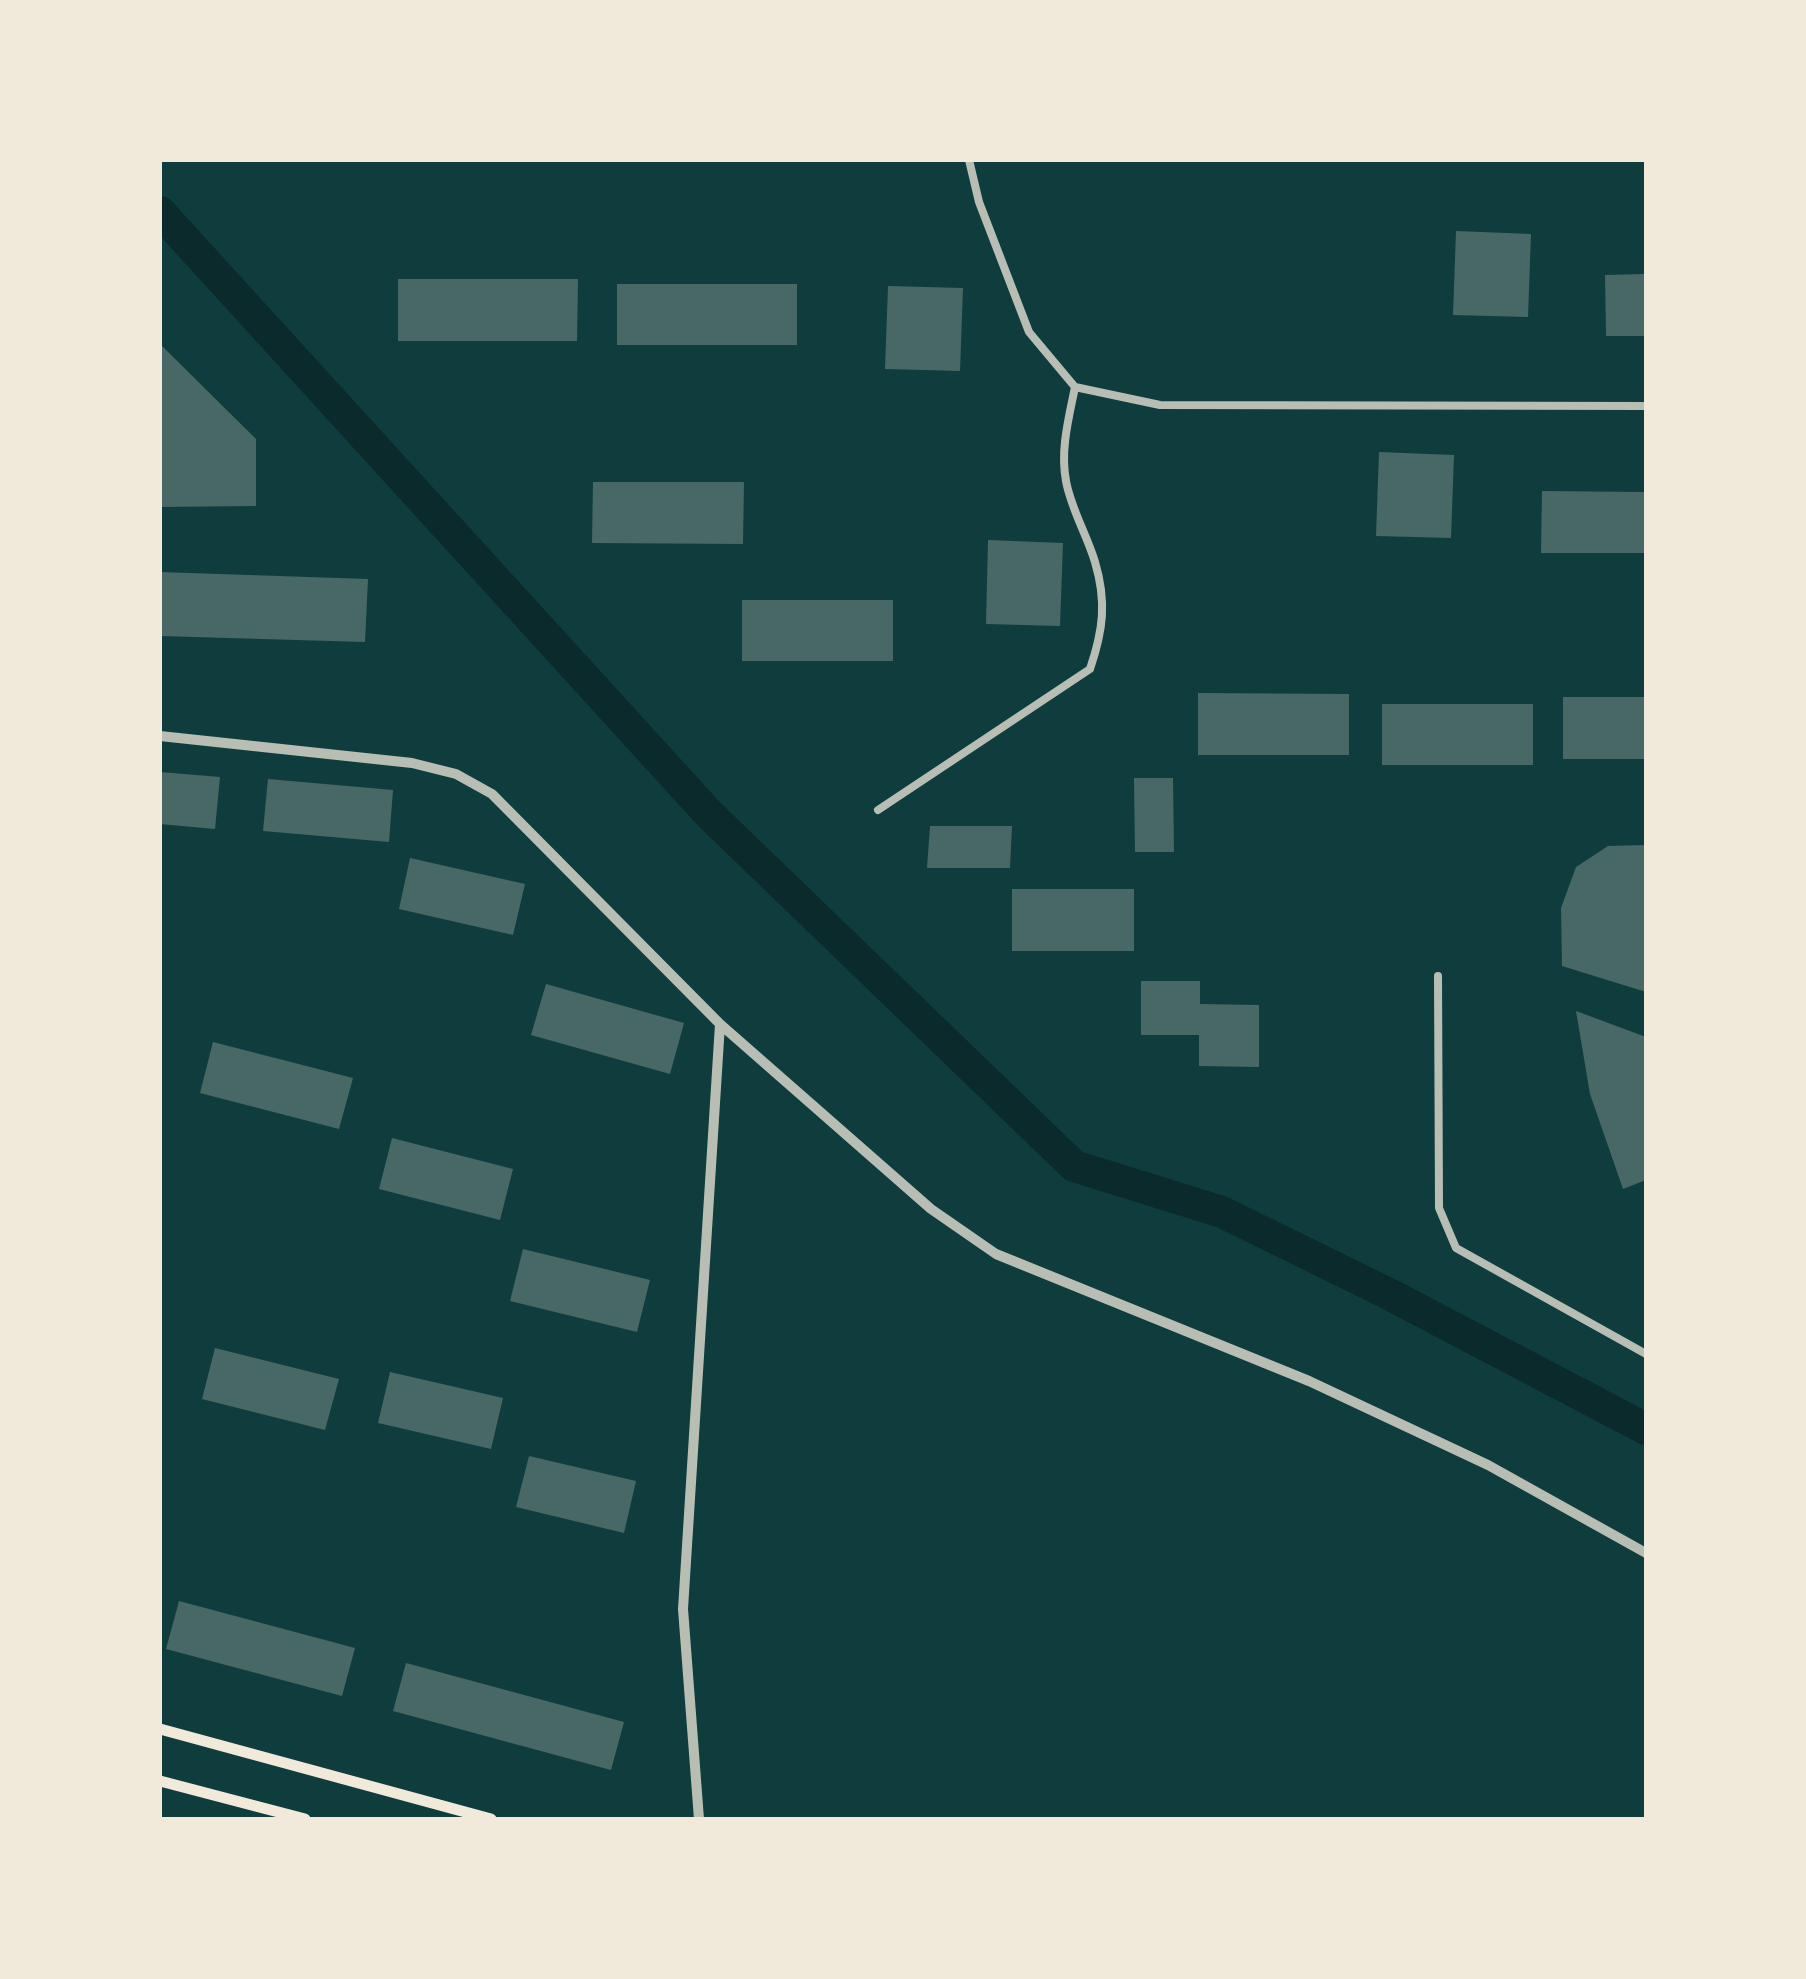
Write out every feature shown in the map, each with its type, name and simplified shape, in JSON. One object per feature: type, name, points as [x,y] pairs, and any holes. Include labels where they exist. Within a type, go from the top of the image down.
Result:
[{"type":"main road","points":[[160,1729],[491,1819]]},
{"type":"main road","points":[[160,1780],[305,1819]]},
{"type":"street","points":[[969,160],[978,202],[1028,332],[1075,388],[1160,405],[1646,406]]},
{"type":"street","points":[[878,810],[1090,669],[1101,636],[1104,608],[1095,561],[1065,479],[1065,438],[1075,388]]},
{"type":"street","points":[[160,736],[412,763],[456,774],[492,794],[720,1024],[930,1210],[996,1254],[1327,1390],[1488,1465],[1646,1553]]},
{"type":"street","points":[[1438,976],[1439,1208],[1456,1248],[1646,1354]]},
{"type":"street","points":[[700,1819],[683,1609],[720,1024]]},
{"type":"building","points":[[1456,231],[1531,234],[1528,317],[1453,315]]},
{"type":"building","points":[[1646,274],[1646,336],[1606,336],[1605,275]]},
{"type":"building","points":[[398,279],[578,279],[577,341],[398,341]]},
{"type":"building","points":[[617,284],[797,284],[797,345],[617,345]]},
{"type":"building","points":[[888,286],[963,288],[960,371],[885,369]]},
{"type":"building","points":[[160,344],[256,439],[256,506],[160,507]]},
{"type":"building","points":[[1379,452],[1454,455],[1451,538],[1376,536]]},
{"type":"building","points":[[593,482],[744,482],[743,544],[592,543]]},
{"type":"building","points":[[1542,491],[1646,492],[1646,553],[1541,553]]},
{"type":"building","points":[[988,540],[1063,543],[1060,626],[986,624]]},
{"type":"building","points":[[160,572],[368,579],[365,642],[160,636]]},
{"type":"building","points":[[742,600],[893,600],[893,661],[742,661]]},
{"type":"building","points":[[1198,693],[1349,694],[1349,755],[1198,755]]},
{"type":"building","points":[[1563,697],[1646,697],[1646,759],[1563,759]]},
{"type":"building","points":[[1382,704],[1533,704],[1533,765],[1382,765]]},
{"type":"building","points":[[160,772],[220,777],[215,829],[160,824]]},
{"type":"building","points":[[1134,778],[1173,778],[1174,852],[1135,852]]},
{"type":"building","points":[[268,779],[393,790],[389,842],[263,831]]},
{"type":"building","points":[[930,826],[1012,826],[1010,868],[927,868]]},
{"type":"building","points":[[1646,845],[1646,992],[1562,966],[1561,908],[1576,867],[1608,846]]},
{"type":"building","points":[[410,858],[525,884],[513,935],[399,909]]},
{"type":"building","points":[[1012,889],[1134,889],[1134,951],[1012,951]]},
{"type":"building","points":[[1141,981],[1200,981],[1200,1004],[1259,1005],[1259,1067],[1199,1066],[1199,1035],[1141,1035]]},
{"type":"building","points":[[546,984],[684,1023],[670,1074],[531,1035]]},
{"type":"building","points":[[1576,1011],[1646,1037],[1646,1180],[1623,1189],[1590,1094]]},
{"type":"building","points":[[213,1042],[353,1078],[339,1129],[200,1093]]},
{"type":"building","points":[[392,1138],[513,1169],[500,1220],[379,1189]]},
{"type":"building","points":[[523,1249],[650,1280],[637,1332],[510,1301]]},
{"type":"building","points":[[215,1348],[339,1379],[325,1430],[202,1399]]},
{"type":"building","points":[[390,1372],[503,1398],[491,1449],[378,1423]]},
{"type":"building","points":[[529,1456],[636,1481],[624,1533],[516,1507]]},
{"type":"building","points":[[179,1601],[355,1648],[342,1696],[166,1649]]},
{"type":"building","points":[[406,1663],[624,1722],[611,1770],[393,1711]]},
{"type":"waterway","points":[[160,212],[709,814],[1074,1166],[1222,1212],[1389,1294],[1646,1429]]}]
